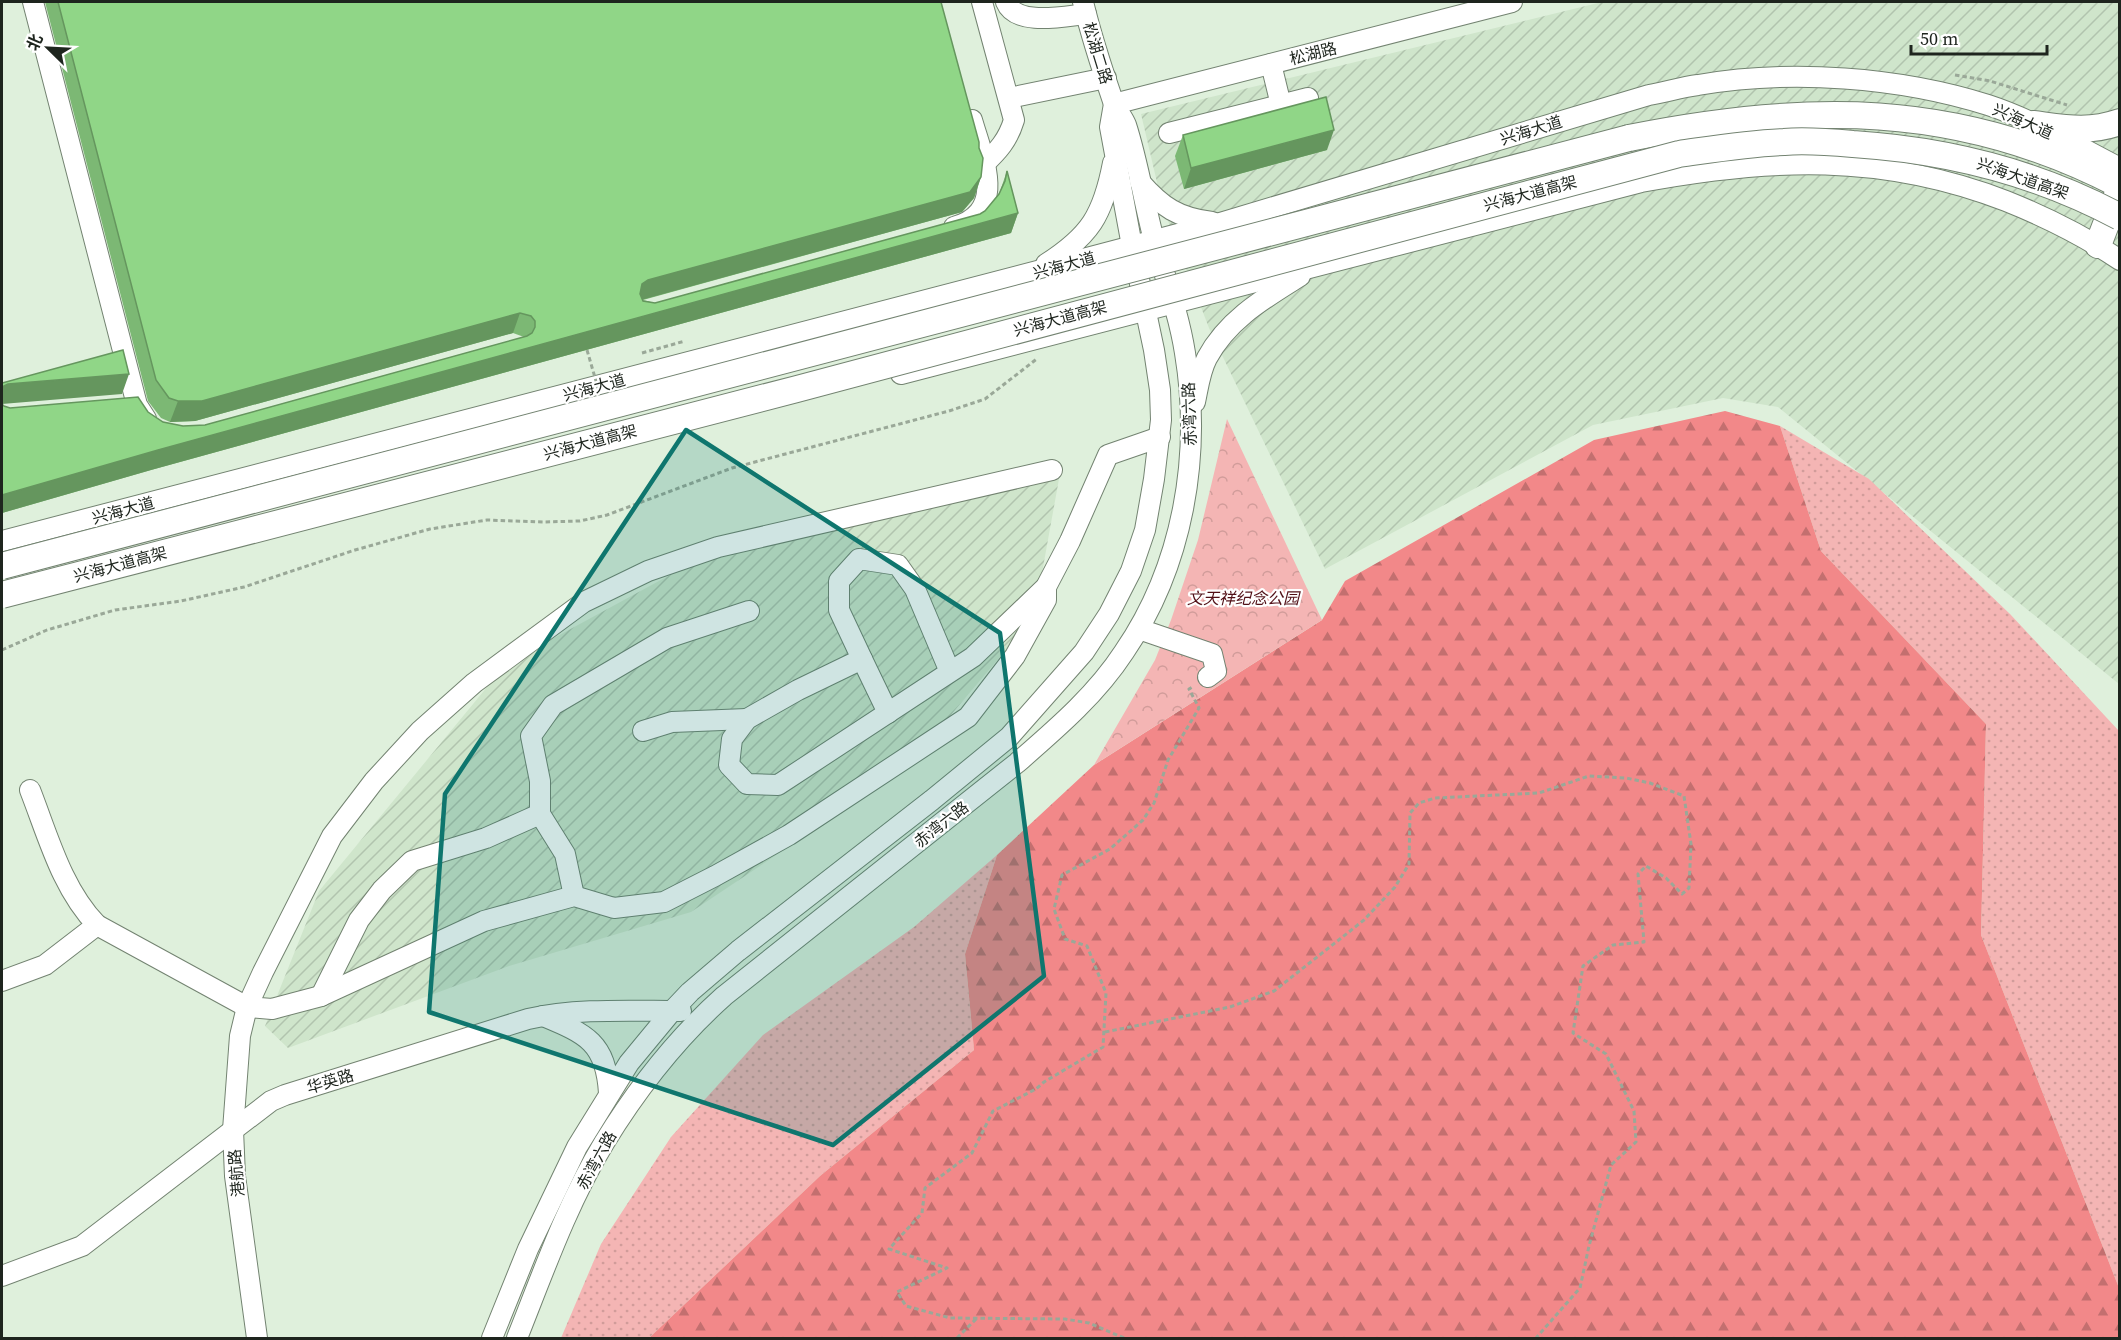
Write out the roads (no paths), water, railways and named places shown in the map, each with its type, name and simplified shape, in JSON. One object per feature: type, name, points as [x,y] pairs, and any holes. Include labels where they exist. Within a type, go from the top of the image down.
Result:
[{"type":"main road","name":"兴海大道高架","points":[[2,567],[1537,162],[1677,128],[1825,114],[1874,115],[1930,121],[1971,128],[2019,142],[2096,172],[2120,184]]},
{"type":"main road","points":[[2032,124],[2085,130],[2120,122]]},
{"type":"main road","name":"兴海大道高架","points":[[2,595],[797,389],[1679,154],[1785,141],[1883,146],[1971,159],[2055,187],[2120,217]]},
{"type":"main road","points":[[2098,245],[2120,190]]},
{"type":"main road","points":[[2098,245],[2120,217]]},
{"type":"street","points":[[33,2],[137,405],[150,424],[159,431]]},
{"type":"street","points":[[982,2],[1014,120],[1009,136],[1001,149],[983,165]]},
{"type":"street","points":[[1006,2],[1007,6],[1020,15],[1036,19],[1084,8]]},
{"type":"street","name":"松湖路","points":[[1114,104],[1512,2]]},
{"type":"street","name":"松湖二路","points":[[1084,8],[1114,104]]},
{"type":"street","points":[[1270,64],[1281,105]]},
{"type":"street","points":[[1009,98],[1106,78]]},
{"type":"street","name":"兴海大道","points":[[2,541],[1031,274],[1220,223],[1649,95],[1698,85],[1798,78],[1904,85],[1949,94],[1990,106],[2032,124],[2120,168]]},
{"type":"street","points":[[1169,133],[1308,98]]},
{"type":"street","points":[[935,232],[969,223],[982,210],[988,193],[988,177],[967,100]]},
{"type":"street","points":[[1114,104],[1110,127],[1132,246]]},
{"type":"street","points":[[1114,104],[1125,124],[1155,240]]},
{"type":"street","points":[[1031,274],[1077,242],[1091,226],[1108,188],[1115,151]]},
{"type":"street","points":[[2,608],[1641,182],[1730,168],[1841,164],[1886,168],[1933,177],[1977,190],[2030,211],[2098,245],[2120,260]]},
{"type":"street","points":[[1140,181],[1154,197],[1178,215],[1220,223]]},
{"type":"street","name":"赤湾六路","points":[[517,1338],[565,1221],[603,1144],[665,1056],[707,1011],[1017,763],[1061,724],[1102,681],[1124,654],[1139,629],[1165,574],[1181,521],[1190,466],[1191,420],[1186,354],[1174,303],[1155,240]]},
{"type":"street","name":"赤湾六路","points":[[492,1338],[528,1249],[577,1147],[629,1063],[672,1011],[690,992],[738,951],[1009,737],[1084,652],[1109,614],[1131,571],[1145,530],[1160,437],[1160,390],[1132,246]]},
{"type":"street","points":[[1191,420],[1207,359],[1220,339],[1235,321],[1259,302],[1318,265]]},
{"type":"street","points":[[115,407],[137,405]]},
{"type":"street","points":[[862,659],[798,690],[747,719],[732,739],[729,765],[747,784],[778,786],[973,657],[1046,587],[1070,541],[1108,455],[1160,437]]},
{"type":"street","name":"港航路","points":[[256,1338],[235,1176],[233,1130],[240,1036],[247,1007],[332,836],[374,781],[420,732],[474,683],[584,602],[648,571],[718,547],[1052,470]]},
{"type":"street","points":[[888,713],[839,610],[839,581],[859,559],[897,565],[915,589],[950,672]]},
{"type":"street","points":[[30,790],[69,888],[97,925],[247,1007],[272,1009],[321,996],[484,921],[574,896],[614,908],[664,902],[789,835],[968,717],[1015,656],[1046,600],[1046,587]]},
{"type":"street","points":[[574,896],[565,854],[540,814],[540,781],[531,736],[553,705],[667,638],[748,611]]},
{"type":"street","points":[[1139,629],[1212,654],[1216,671],[1208,677]]},
{"type":"street","points":[[643,731],[672,722],[747,719]]},
{"type":"street","points":[[321,996],[359,920],[382,890],[412,861],[486,837],[540,814]]},
{"type":"street","points":[[2,981],[45,965],[97,925]]},
{"type":"street","name":"华英路","points":[[2,1276],[82,1246],[271,1101],[285,1095],[543,1016],[586,1011],[707,1011]]},
{"type":"street","points":[[543,1016],[577,1031],[597,1049],[605,1062],[609,1093]]},
{"type":"park label","name":"文天祥纪念公园","points":[[1243,598]]}]
